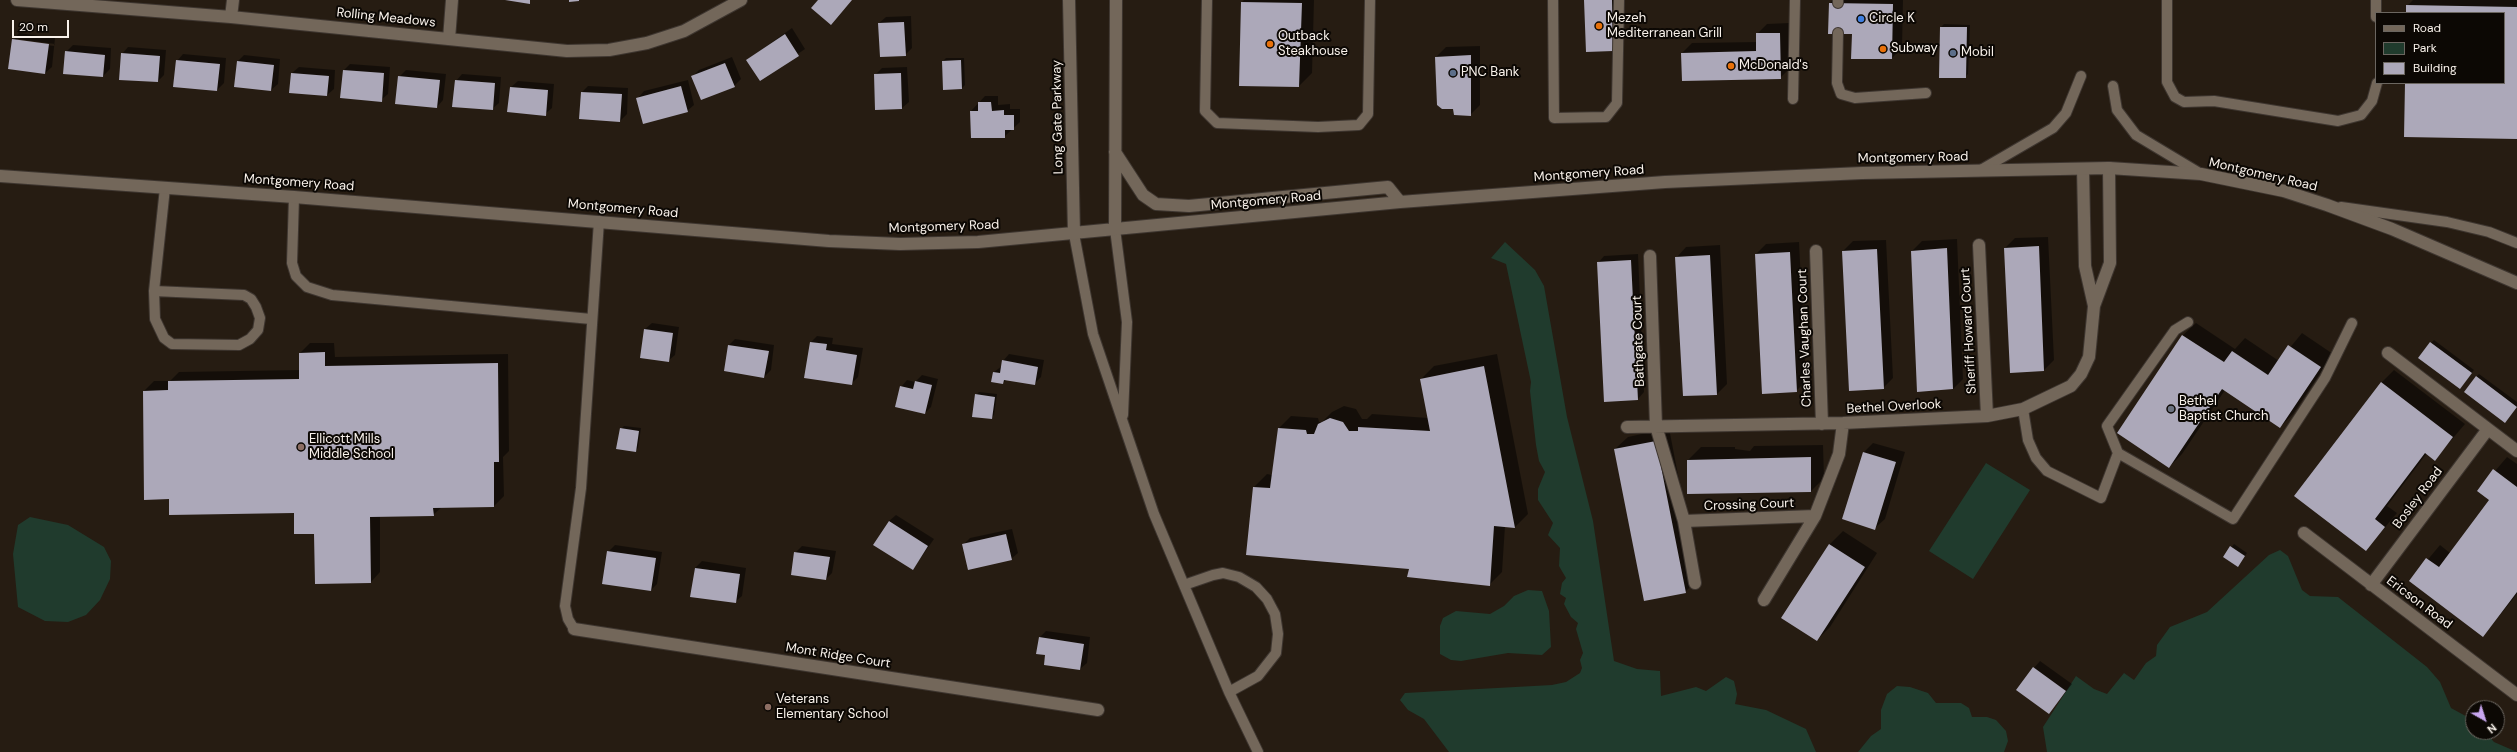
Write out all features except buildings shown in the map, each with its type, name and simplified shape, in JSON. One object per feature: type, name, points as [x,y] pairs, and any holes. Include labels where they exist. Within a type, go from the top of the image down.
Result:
[{"type":"street","name":"Rolling Meadows","points":[[17,0],[231,17],[567,51],[609,50],[646,43],[684,31],[741,0]]},
{"type":"street","points":[[231,17],[232,0]]},
{"type":"street","points":[[449,39],[452,0]]},
{"type":"street","name":"Long Gate Parkway","points":[[1069,0],[1074,234]]},
{"type":"street","points":[[1115,230],[1116,0]]},
{"type":"street","points":[[1115,152],[1143,195],[1156,204],[1189,206],[1388,187],[1400,202]]},
{"type":"street","name":"Montgomery Road","points":[[0,176],[294,197],[829,241],[900,244],[978,242],[1400,202],[1665,182],[1862,173],[2109,168],[2201,174],[2271,188],[2327,204],[2392,229],[2517,283]]},
{"type":"street","name":"Bethel Overlook","points":[[1627,427],[1822,424],[1986,416],[2024,409],[2065,390],[2081,374],[2089,357],[2094,306],[2110,264],[2109,168]]},
{"type":"street","name":"Bethel Overlook","points":[[2083,169],[2085,266],[2094,306]]},
{"type":"street","name":"Sheriff Howard Court","points":[[1979,245],[1986,416]]},
{"type":"street","name":"Charles Vaughan Court","points":[[1816,251],[1822,424]]},
{"type":"street","name":"Bathgate Court","points":[[1650,256],[1656,426]]},
{"type":"street","points":[[2388,353],[2517,451]]},
{"type":"street","points":[[1764,600],[1815,516],[1839,454],[1843,423]]},
{"type":"street","points":[[1656,426],[1684,521],[1695,583]]},
{"type":"street","name":"Bosley Road","points":[[2371,584],[2488,429]]},
{"type":"street","name":"Crossing Court","points":[[1684,521],[1815,516]]},
{"type":"street","name":"Ericson Road","points":[[2304,533],[2517,695]]},
{"type":"street","name":"Mont Ridge Court","points":[[574,629],[598,634],[1098,710]]},
{"type":"lane","points":[[1207,0],[1205,110],[1217,123],[1318,127],[1358,125],[1368,114],[1370,0]]},
{"type":"lane","points":[[1553,0],[1554,118],[1606,118],[1617,103],[1619,0]]},
{"type":"lane","points":[[1793,99],[1795,0]]},
{"type":"lane","points":[[2166,0],[2167,82],[2175,97],[2184,102],[2214,102],[2338,121],[2361,115],[2372,101],[2377,84]]},
{"type":"lane","points":[[2376,0],[2376,12]]},
{"type":"lane","points":[[1838,34],[1836,83],[1841,94],[1855,98],[1926,93]]},
{"type":"lane","points":[[1979,171],[2053,128],[2066,113],[2082,76]]},
{"type":"lane","points":[[2113,86],[2117,110],[2126,124],[2136,135],[2201,174]]},
{"type":"lane","points":[[154,290],[244,295],[251,299],[256,307],[260,318],[258,330],[250,339],[239,345],[172,344],[164,338],[155,319],[154,290],[166,188]]},
{"type":"lane","points":[[294,197],[292,263],[296,276],[307,287],[332,295],[592,319]]},
{"type":"lane","points":[[2327,204],[2447,222],[2489,232],[2517,243]]},
{"type":"lane","points":[[574,629],[568,618],[565,606],[581,488],[599,221]]},
{"type":"lane","points":[[1115,230],[1127,322],[1123,421]]},
{"type":"lane","points":[[1074,234],[1093,334],[1154,514],[1228,692],[1258,752]]},
{"type":"lane","points":[[2188,322],[2175,330],[2107,426],[2118,453],[2233,519],[2325,378],[2352,323]]},
{"type":"lane","points":[[2024,409],[2028,440],[2036,458],[2047,471],[2101,498],[2118,453]]},
{"type":"lane","points":[[1184,585],[1223,573],[1239,577],[1256,587],[1267,599],[1275,614],[1278,634],[1276,653],[1258,676],[1228,692]]},
{"type":"green space","points":[[1505,242],[1535,270],[1544,286],[1567,417],[1593,521],[1614,661],[1637,669],[1660,671],[1661,696],[1696,687],[1706,691],[1726,677],[1734,681],[1737,694],[1735,704],[1766,710],[1806,729],[1816,752],[1449,752],[1424,719],[1408,710],[1400,700],[1405,693],[1552,685],[1566,682],[1580,673],[1582,668],[1580,660],[1583,653],[1576,629],[1578,623],[1571,617],[1564,604],[1566,598],[1560,594],[1562,583],[1566,578],[1559,566],[1560,548],[1548,535],[1553,523],[1538,500],[1538,489],[1545,472],[1539,461],[1536,445],[1530,391],[1531,382],[1506,264],[1491,258]]},
{"type":"green space","points":[[1986,463],[2030,490],[1973,579],[1929,551]]},
{"type":"green space","points":[[30,517],[68,525],[104,547],[111,561],[110,579],[100,600],[86,615],[68,622],[45,621],[18,607],[13,554],[18,525]]},
{"type":"green space","points":[[2280,550],[2288,556],[2302,590],[2310,596],[2338,597],[2427,667],[2440,682],[2451,708],[2465,716],[2465,740],[2492,740],[2517,752],[2047,752],[2043,727],[2076,676],[2094,689],[2107,694],[2124,673],[2134,680],[2146,663],[2156,656],[2157,645],[2170,627],[2207,612],[2269,555]]},
{"type":"green space","points":[[1528,590],[1542,591],[1549,611],[1551,647],[1542,655],[1508,653],[1461,661],[1451,660],[1440,654],[1440,626],[1443,618],[1456,611],[1490,614],[1504,606],[1514,596]]},
{"type":"green space","points":[[1897,686],[1910,687],[1928,693],[1936,703],[1961,703],[1969,708],[1972,717],[1987,717],[1996,720],[2006,731],[2008,741],[2004,752],[1858,752],[1871,736],[1881,729],[1881,710],[1887,694]]},
{"type":"place","name":"Circle K","points":[[1861,19]]},
{"type":"place","name":"Mezeh Mediterranean Grill","points":[[1599,26]]},
{"type":"place","name":"Outback Steakhouse","points":[[1270,44]]},
{"type":"place","name":"Subway","points":[[1883,49]]},
{"type":"place","name":"Mobil","points":[[1953,53]]},
{"type":"place","name":"McDonald's","points":[[1731,66]]},
{"type":"place","name":"PNC Bank","points":[[1453,73]]},
{"type":"place","name":"Bethel Baptist Church","points":[[2171,409]]},
{"type":"place","name":"Ellicott Mills Middle School","points":[[301,447]]},
{"type":"place","name":"Veterans Elementary School","points":[[768,707]]}]
